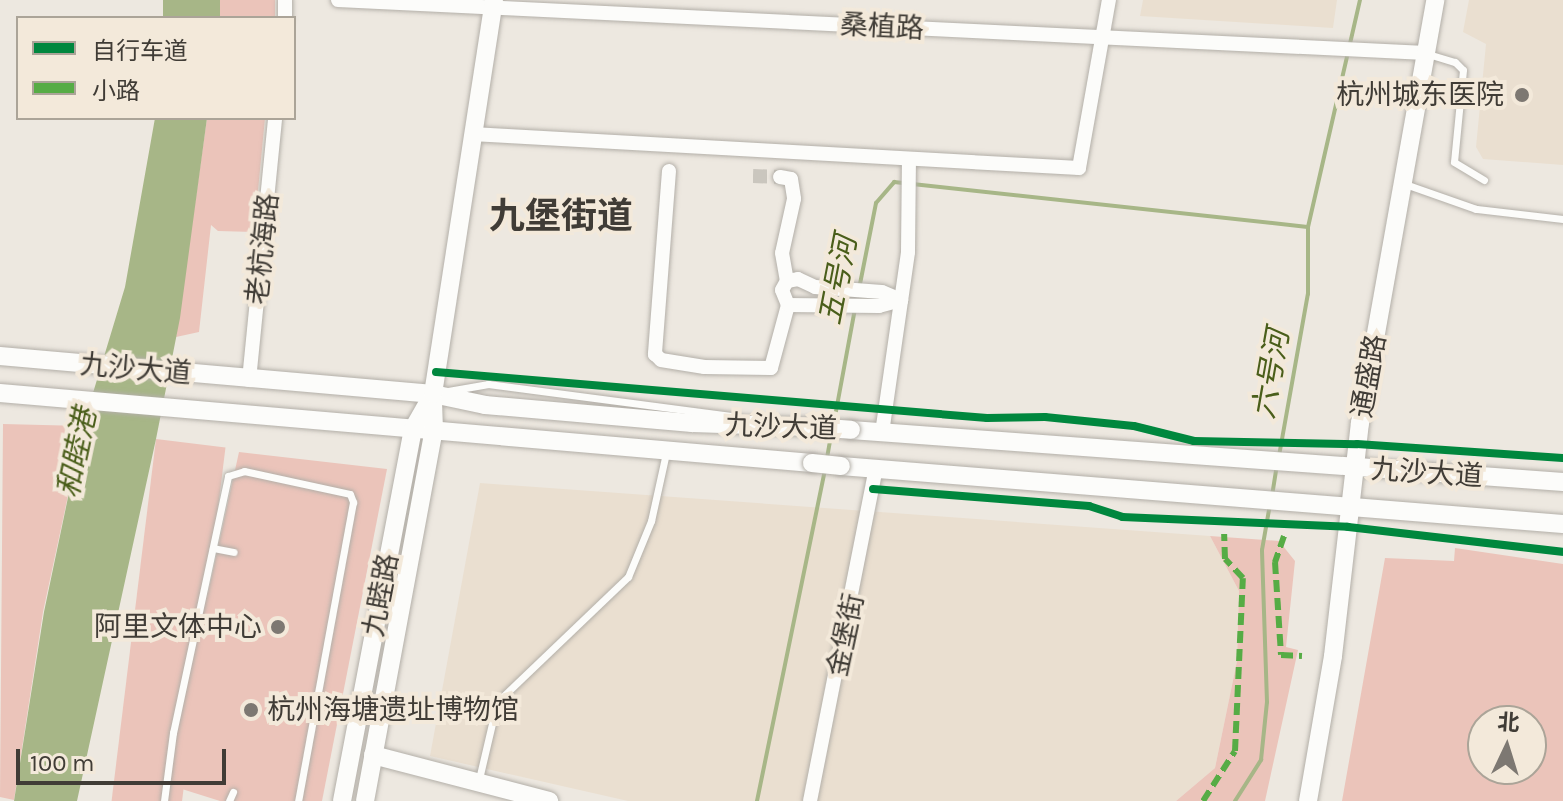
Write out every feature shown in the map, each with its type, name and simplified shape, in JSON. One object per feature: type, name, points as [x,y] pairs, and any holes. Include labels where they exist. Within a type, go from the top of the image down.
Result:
[{"type":"main road","name":"通盛路","points":[[1308,801],[1354,468],[1435,0]]},
{"type":"main road","name":"九睦路","points":[[365,801],[434,430],[433,394],[494,4]]},
{"type":"main road","name":"九沙大道","points":[[0,356],[433,394],[485,405],[660,421],[812,427],[1260,464],[1563,482]]},
{"type":"main road","name":"九沙大道","points":[[0,393],[181,411],[1563,524]]},
{"type":"main road","name":"九睦路","points":[[342,801],[413,429],[433,394]]},
{"type":"main road","points":[[373,755],[549,801]]},
{"type":"street","name":"桑植路","points":[[338,0],[494,4],[1426,53]]},
{"type":"street","points":[[472,134],[1079,168],[1109,0]]},
{"type":"street","name":"老杭海路","points":[[249,380],[275,120]]},
{"type":"street","points":[[882,433],[911,209],[909,159]]},
{"type":"street","points":[[669,171],[655,354],[704,367],[771,368],[788,305],[782,290],[787,281],[782,253],[794,199],[791,179],[780,177]]},
{"type":"street","points":[[787,281],[848,297]]},
{"type":"street","points":[[788,305],[848,297],[901,300]]},
{"type":"street","name":"金堡街","points":[[810,801],[876,468]]},
{"type":"lane","points":[[1426,53],[1455,62],[1463,70],[1454,162],[1484,180]]},
{"type":"lane","points":[[1403,183],[1476,209],[1563,219]]},
{"type":"lane","points":[[478,782],[497,702],[628,577],[651,521],[667,451]]},
{"type":"lane","points":[[164,801],[173,733],[228,476],[244,471],[350,494],[353,502],[298,801]]},
{"type":"lane","points":[[213,548],[234,552]]},
{"type":"lane","points":[[229,801],[233,792]]},
{"type":"shaded area","points":[[163,0],[220,0],[220,16],[163,16]]},
{"type":"shaded area","points":[[220,0],[275,0],[275,16],[220,16]]},
{"type":"shaded area","points":[[1143,0],[1337,0],[1333,28],[1140,16]]},
{"type":"shaded area","name":"杭州城东医院","points":[[1469,0],[1563,0],[1563,165],[1483,159],[1476,147],[1486,44],[1463,32]]},
{"type":"shaded area","points":[[155,120],[207,120],[180,318],[77,801],[14,801],[44,612],[83,426],[125,287]]},
{"type":"shaded area","points":[[207,120],[265,120],[254,232],[218,231],[211,225],[199,332],[176,337]]},
{"type":"shaded area","points":[[3,424],[83,426],[43,612],[14,800],[0,797]]},
{"type":"shaded area","points":[[156,439],[225,448],[182,801],[112,801]]},
{"type":"shaded area","name":"阿里文体中心","points":[[239,452],[387,469],[322,801],[220,801],[166,784]]},
{"type":"shaded area","points":[[480,483],[1210,536],[1239,591],[1237,661],[1215,768],[1176,801],[628,801],[430,756]]},
{"type":"shaded area","points":[[1210,536],[1279,541],[1295,561],[1286,647],[1298,650],[1265,801],[1176,801],[1215,768],[1237,661],[1239,591]]},
{"type":"shaded area","points":[[1455,548],[1563,564],[1563,801],[1342,801],[1385,558],[1454,561]]},
{"type":"waterway","name":"六号河","points":[[1279,456],[1308,294],[1308,227],[1360,0]]},
{"type":"waterway","name":"五号河","points":[[859,289],[876,203],[894,182],[1308,227]]},
{"type":"waterway","name":"五号河","points":[[834,422],[855,309]]},
{"type":"waterway","name":"五号河","points":[[827,458],[831,435]]},
{"type":"waterway","name":"六号河","points":[[1272,496],[1277,465]]},
{"type":"waterway","name":"五号河","points":[[757,801],[825,470]]},
{"type":"waterway","name":"六号河","points":[[1235,801],[1261,760],[1267,702],[1262,550],[1270,504]]},
{"type":"tunnel","points":[[753,176],[780,177]]},
{"type":"marked path","points":[[1203,801],[1235,751],[1243,578],[1225,559],[1224,534]]},
{"type":"marked path","points":[[1284,536],[1275,562],[1281,655],[1302,656]]},
{"type":"cycle path","points":[[436,372],[987,418],[1045,417],[1134,426],[1194,441],[1357,444],[1563,458]]},
{"type":"cycle path","points":[[873,489],[1089,506],[1122,517],[1348,527],[1563,552]]},
{"type":"place","name":"杭州城东医院","points":[[1522,95]]},
{"type":"place","name":"阿里文体中心","points":[[278,627]]},
{"type":"place","name":"杭州海塘遗址博物馆","points":[[251,710]]},
{"type":"district","name":"九堡街道","points":[[561,217]]},
{"type":"water label","name":"和睦港","points":[[77,453]]}]
